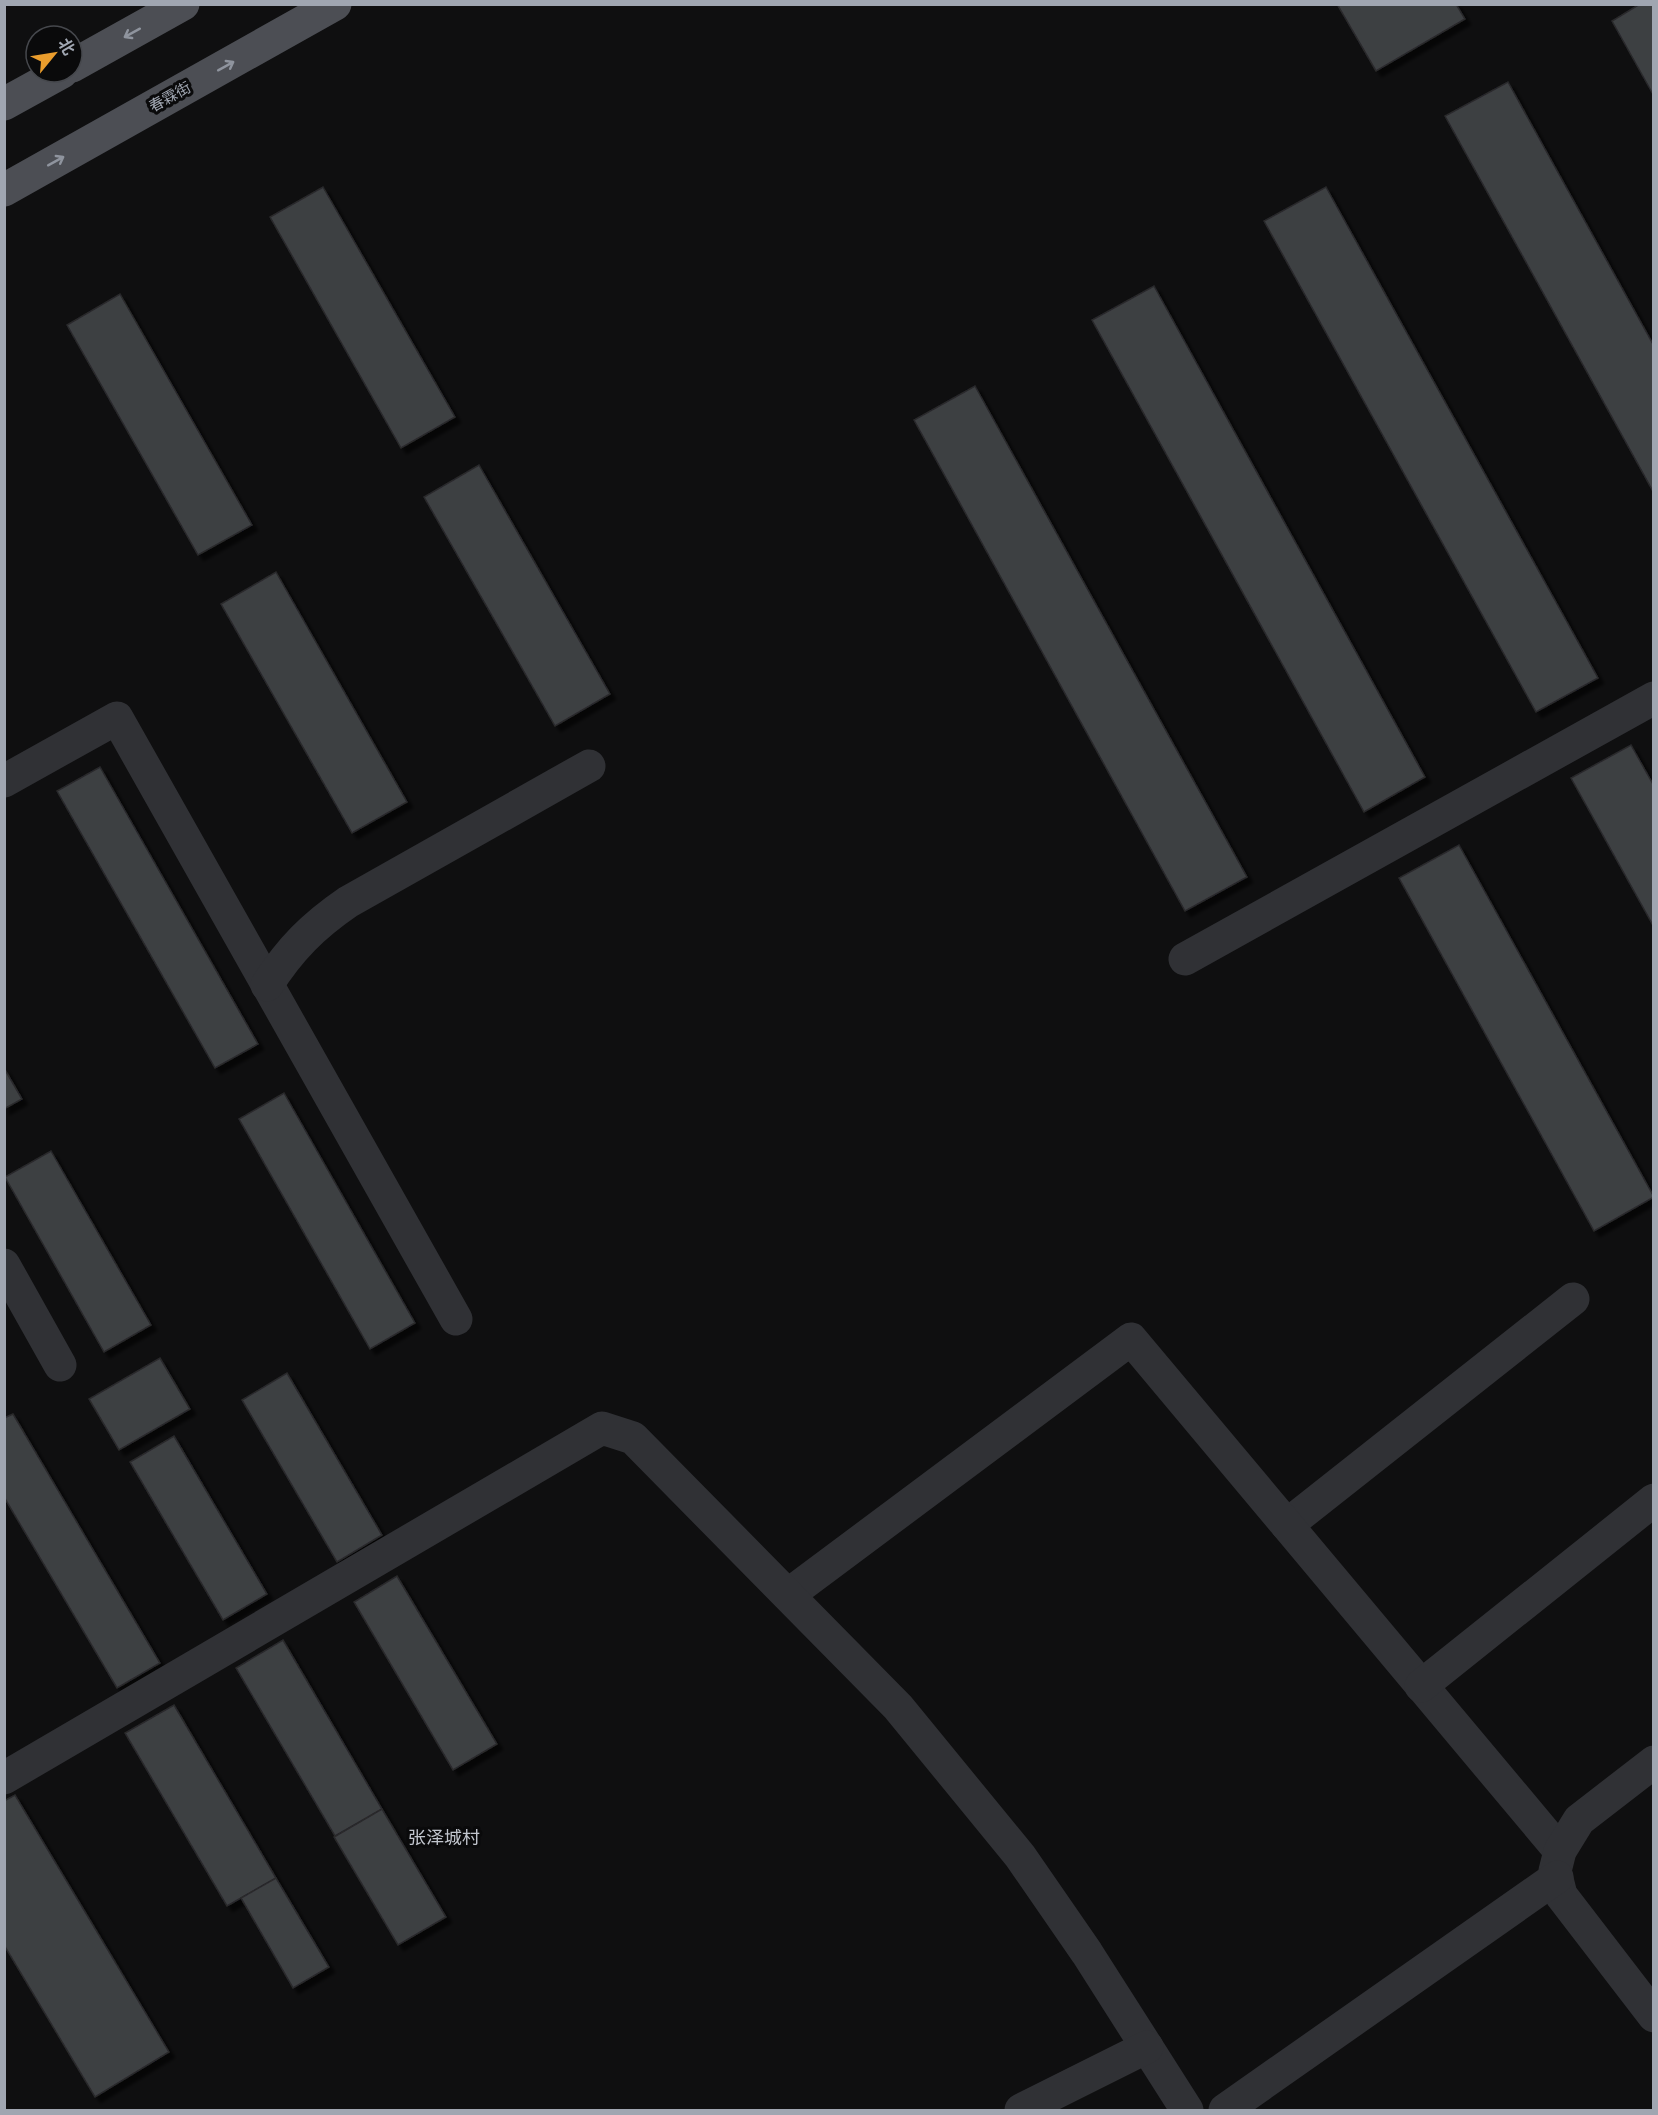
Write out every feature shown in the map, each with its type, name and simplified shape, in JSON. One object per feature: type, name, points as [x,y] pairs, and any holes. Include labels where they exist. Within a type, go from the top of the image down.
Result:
[{"type":"main road","points":[[84,59],[183,4]]},
{"type":"main road","name":"春霖街","points":[[4,190],[335,4]]},
{"type":"main road","points":[[4,104],[40,84]]},
{"type":"street","points":[[1185,959],[1653,698]]},
{"type":"street","points":[[4,782],[117,718],[456,1319]]},
{"type":"street","points":[[267,985],[296,945],[319,922],[348,902],[589,766]]},
{"type":"street","points":[[4,1265],[60,1365]]},
{"type":"street","points":[[1287,1525],[1573,1299]]},
{"type":"street","points":[[788,1595],[1131,1339],[1421,1686],[1558,1864],[1561,1895],[1653,2016]]},
{"type":"street","points":[[4,1779],[602,1428],[633,1438],[898,1707],[1020,1856],[1087,1953],[1187,2110]]},
{"type":"street","points":[[1421,1686],[1653,1500]]},
{"type":"street","points":[[1225,2110],[1558,1864],[1579,1820],[1653,1762]]},
{"type":"street","points":[[1021,2110],[1147,2047]]},
{"type":"building","points":[[1337,4],[1456,4],[1465,19],[1376,71]]},
{"type":"building","points":[[1640,4],[1654,4],[1654,96],[1612,21]]},
{"type":"building","points":[[1508,82],[1654,346],[1654,493],[1445,116]]},
{"type":"building","points":[[323,187],[455,417],[401,448],[270,217]]},
{"type":"building","points":[[1326,187],[1598,678],[1536,712],[1264,221]]},
{"type":"building","points":[[1154,286],[1425,777],[1364,812],[1092,320]]},
{"type":"building","points":[[120,294],[252,525],[198,555],[67,325]]},
{"type":"building","points":[[975,386],[1247,877],[1185,911],[914,420]]},
{"type":"building","points":[[479,465],[610,694],[555,726],[424,497]]},
{"type":"building","points":[[276,572],[407,802],[352,833],[221,604]]},
{"type":"building","points":[[1631,745],[1654,786],[1654,927],[1571,778]]},
{"type":"building","points":[[100,767],[258,1044],[215,1068],[57,791]]},
{"type":"building","points":[[1459,845],[1654,1197],[1594,1231],[1399,878]]},
{"type":"building","points":[[4,1068],[22,1099],[4,1109]]},
{"type":"building","points":[[284,1093],[415,1323],[370,1349],[239,1119]]},
{"type":"building","points":[[51,1151],[151,1325],[104,1352],[5,1177]]},
{"type":"building","points":[[160,1358],[190,1409],[119,1450],[89,1399]]},
{"type":"building","points":[[287,1373],[382,1535],[337,1562],[242,1400]]},
{"type":"building","points":[[13,1414],[160,1663],[117,1688],[4,1497],[4,1418]]},
{"type":"building","points":[[174,1436],[267,1594],[223,1620],[130,1462]]},
{"type":"building","points":[[397,1576],[497,1744],[453,1770],[354,1602]]},
{"type":"building","points":[[283,1640],[382,1809],[335,1836],[236,1668]]},
{"type":"building","points":[[174,1705],[276,1878],[227,1906],[125,1733]]},
{"type":"building","points":[[15,1795],[169,2052],[95,2097],[4,1945],[4,1801]]},
{"type":"building","points":[[382,1809],[446,1917],[398,1945],[334,1837]]},
{"type":"building","points":[[276,1878],[329,1967],[293,1988],[241,1898]]},
{"type":"district","name":"张泽城村","points":[[444,1838]]}]
